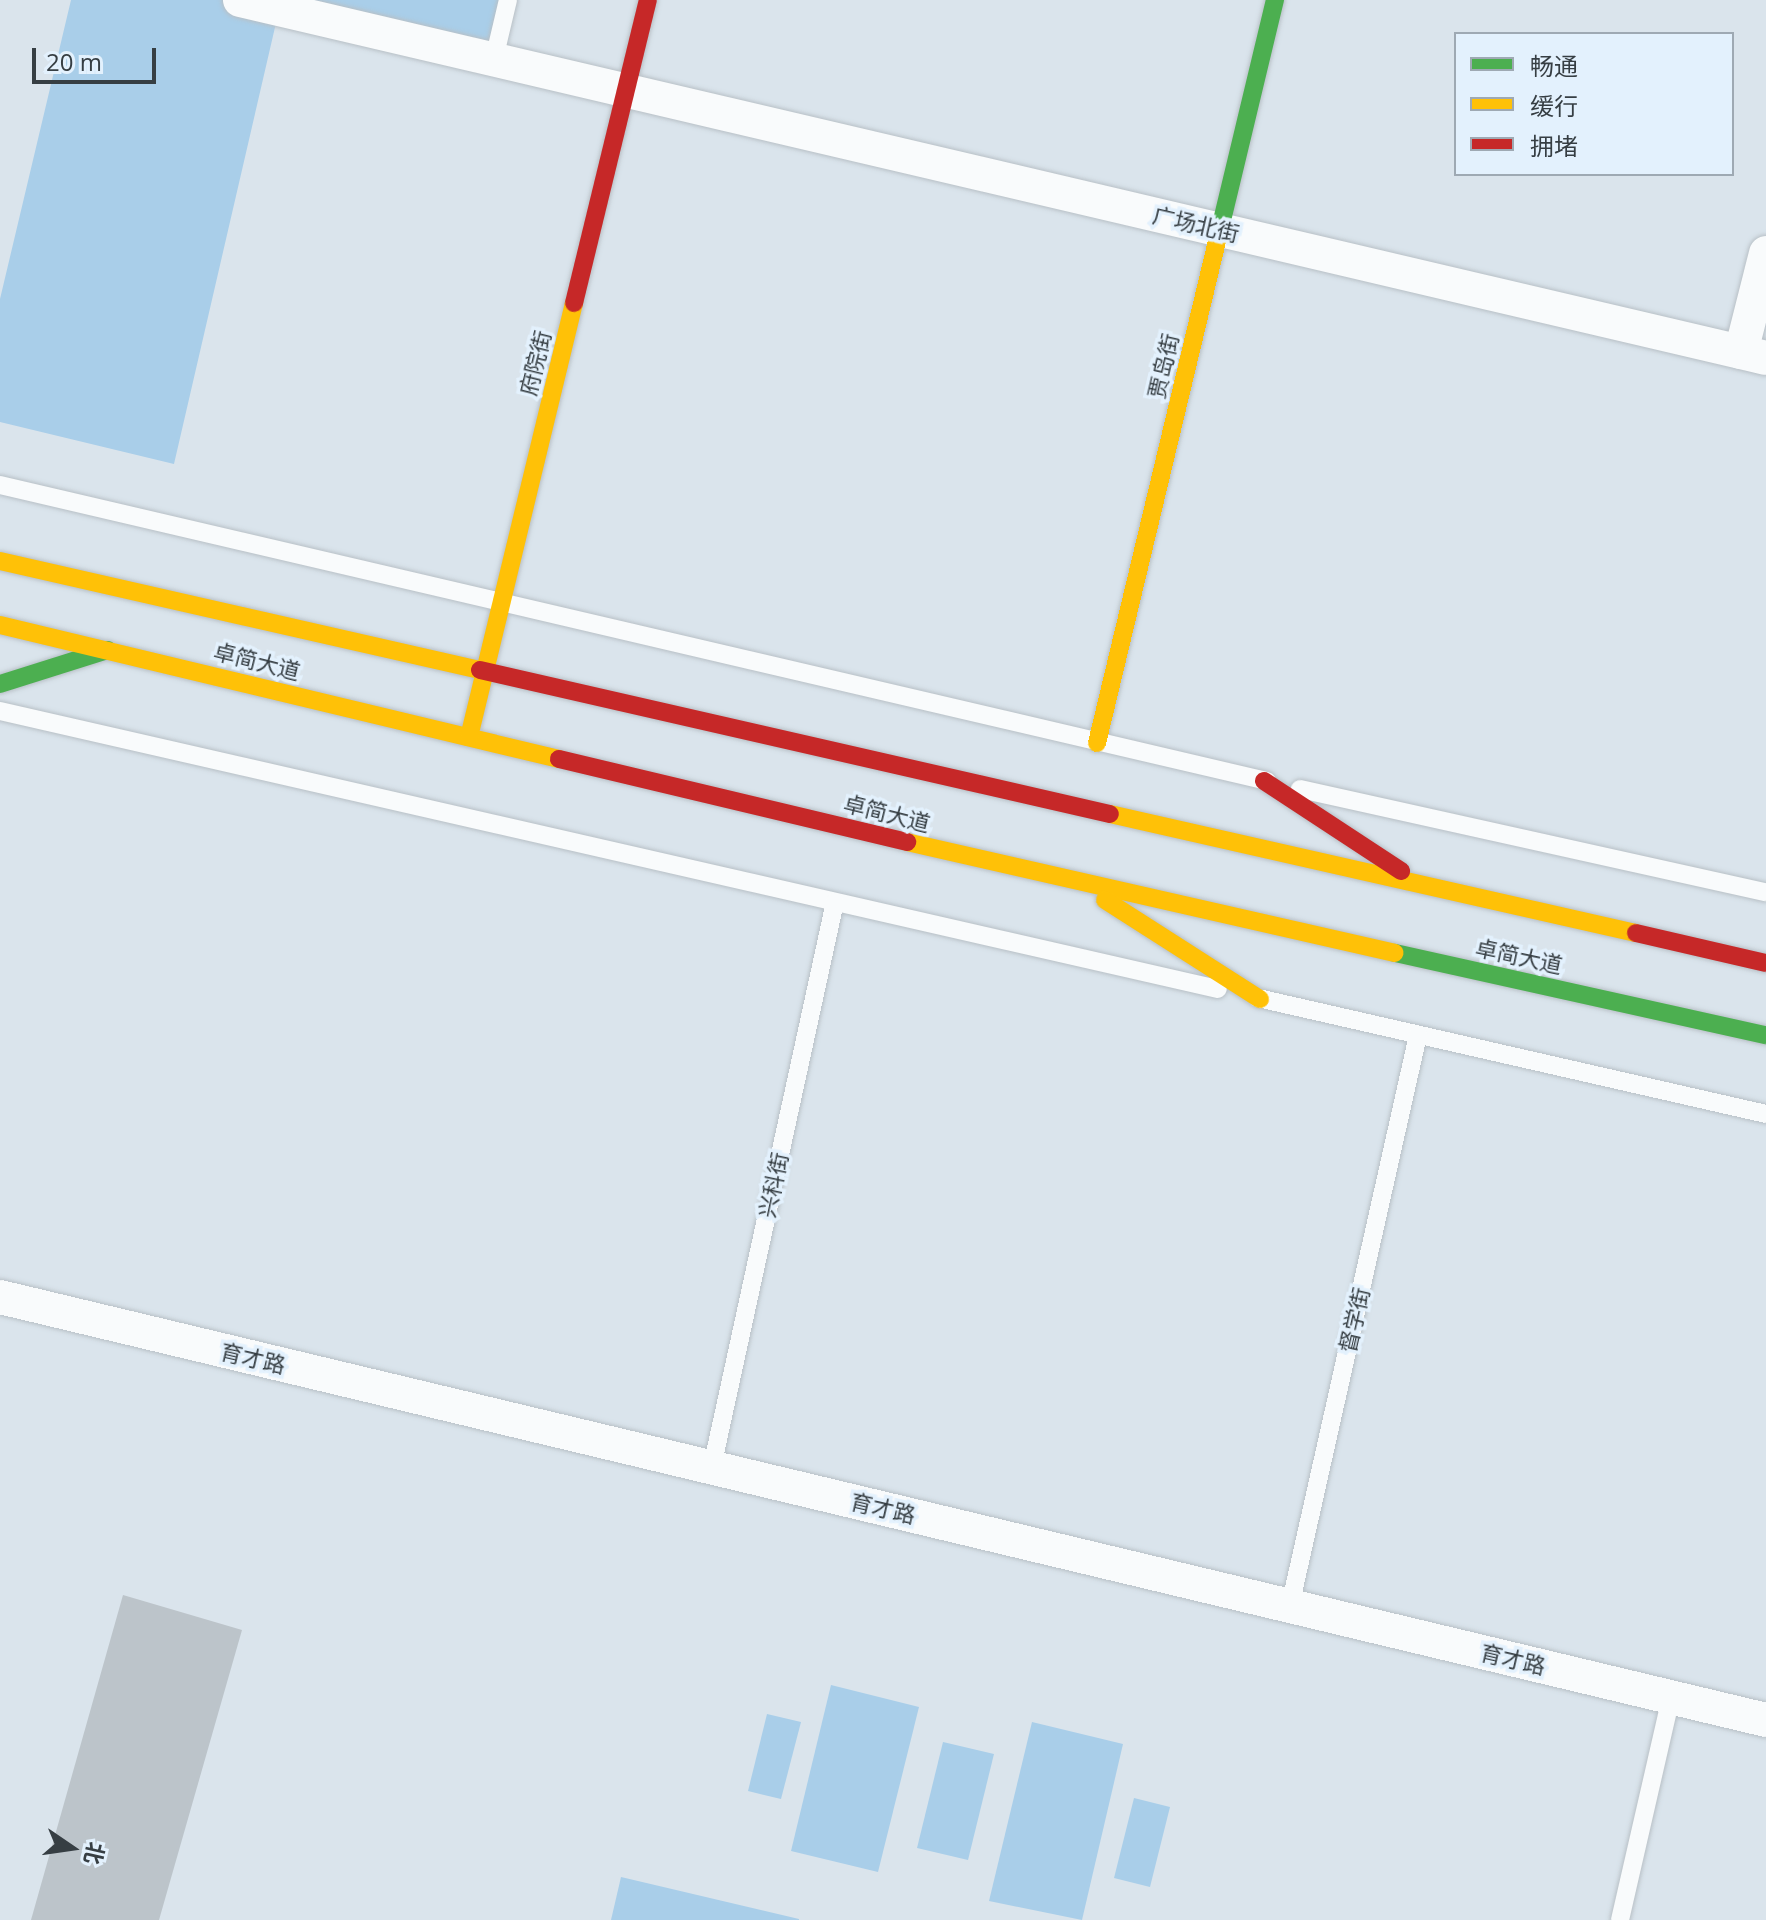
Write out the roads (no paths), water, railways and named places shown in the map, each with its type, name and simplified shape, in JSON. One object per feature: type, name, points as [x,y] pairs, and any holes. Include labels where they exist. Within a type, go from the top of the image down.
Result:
[{"type":"main road","name":"府院街","points":[[469,737],[648,0]]},
{"type":"main road","name":"贾岛街","points":[[1097,743],[1275,0]]},
{"type":"main road","name":"卓简大道","points":[[0,561],[1766,963]]},
{"type":"main road","name":"卓简大道","points":[[0,625],[1080,884],[1766,1035]]},
{"type":"main road","points":[[0,684],[108,650]]},
{"type":"main road","points":[[1264,781],[1423,885]]},
{"type":"main road","points":[[1080,884],[1260,999]]},
{"type":"street","name":"广场北街","points":[[240,0],[1754,355]]},
{"type":"street","points":[[1754,355],[1766,253]]},
{"type":"street","name":"育才路","points":[[0,1297],[1766,1720]]},
{"type":"lane","points":[[494,59],[508,0]]},
{"type":"lane","points":[[0,485],[1097,743],[1766,892]]},
{"type":"lane","points":[[0,711],[1766,1114]]},
{"type":"lane","name":"兴科街","points":[[712,1467],[835,902]]},
{"type":"lane","name":"督学街","points":[[1290,1606],[1418,1035]]},
{"type":"lane","points":[[1620,1920],[1671,1697]]}]
